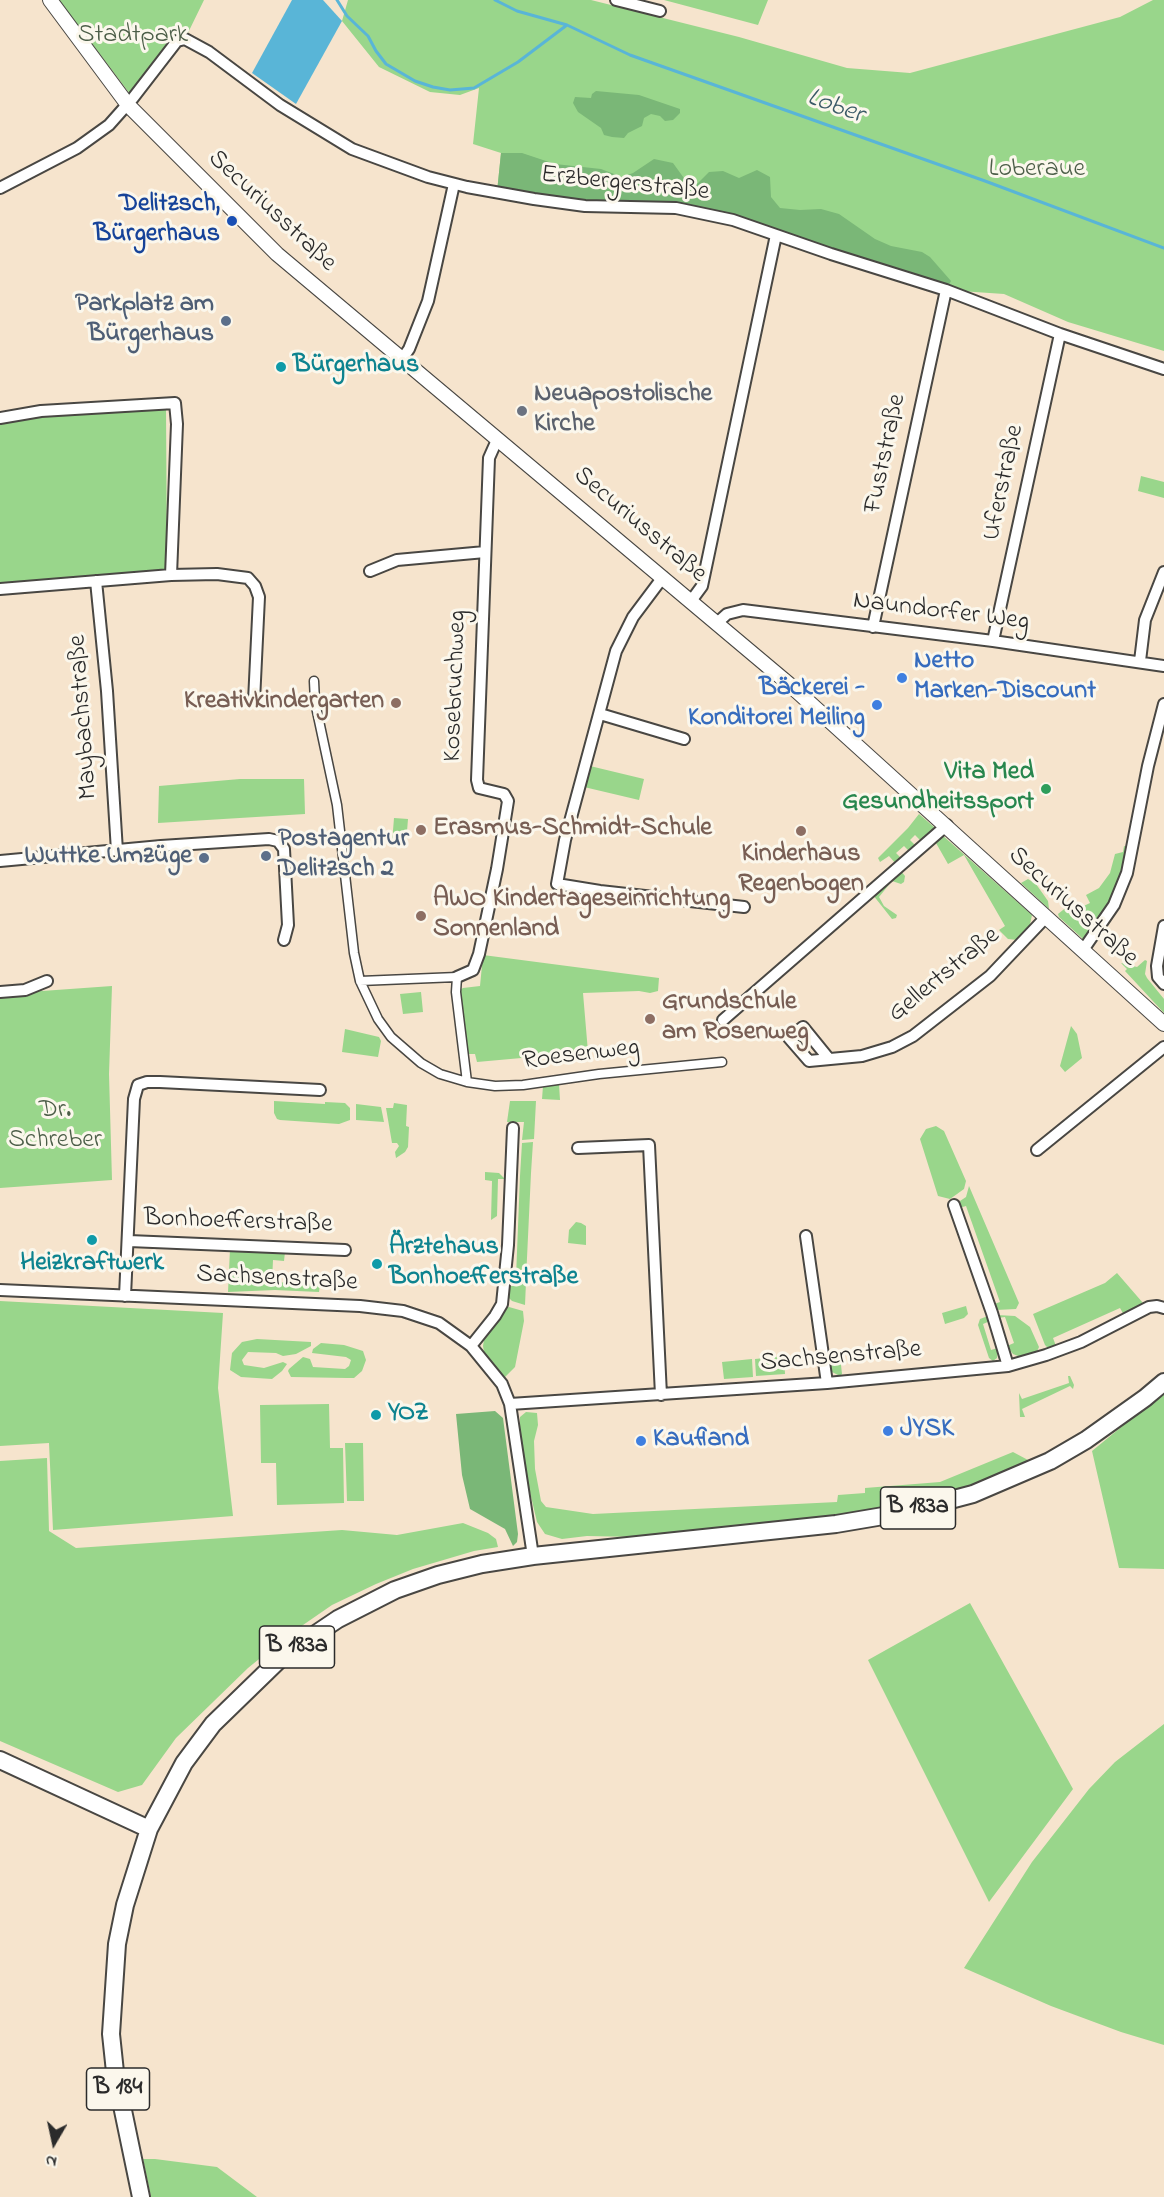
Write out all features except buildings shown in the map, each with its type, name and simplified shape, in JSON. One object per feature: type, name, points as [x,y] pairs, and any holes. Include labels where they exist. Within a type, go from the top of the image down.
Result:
[{"type":"main road","name":"B 183a","points":[[149,1829],[184,1763],[213,1724],[276,1663],[315,1634],[395,1590],[438,1575],[482,1564],[533,1556],[836,1524],[901,1513],[974,1494],[1050,1461],[1145,1398],[1164,1382]]},
{"type":"main road","points":[[0,1760],[149,1829]]},
{"type":"main road","name":"B 184","points":[[141,2197],[115,2072],[111,2034],[117,1944],[132,1876],[149,1829]]},
{"type":"street","name":"Securiusstraße","points":[[50,0],[128,105],[277,254],[790,685],[1164,1024]]},
{"type":"street","points":[[616,0],[660,11]]},
{"type":"street","name":"Erzbergerstraße","points":[[0,188],[77,148],[109,125],[128,105],[177,41],[185,39],[209,52],[280,105],[352,150],[428,177],[534,199],[585,206],[676,208],[733,220],[946,290],[1059,334],[1164,369]]},
{"type":"street","points":[[402,359],[409,350],[428,300],[454,184]]},
{"type":"street","points":[[691,601],[702,586],[776,235]]},
{"type":"street","name":"Fuststraße","points":[[873,627],[946,290]]},
{"type":"street","name":"Uferstraße","points":[[993,641],[1059,334]]},
{"type":"street","points":[[0,417],[49,410],[175,403],[177,424],[171,575]]},
{"type":"street","name":"Kosebruchweg","points":[[457,977],[473,970],[479,954],[497,869],[508,801],[504,794],[479,788],[477,780],[489,458],[497,440]]},
{"type":"street","points":[[370,571],[397,560],[485,552]]},
{"type":"street","points":[[1140,662],[1145,620],[1164,572]]},
{"type":"street","points":[[0,589],[171,575],[236,575],[248,578],[255,586],[259,597],[254,701]]},
{"type":"street","points":[[663,577],[633,617],[616,651],[565,840],[557,884],[744,907]]},
{"type":"street","name":"Maybachstraße","points":[[96,581],[107,691],[117,850]]},
{"type":"street","name":"Naundorfer Weg","points":[[717,623],[726,614],[743,610],[993,641],[1164,666]]},
{"type":"street","name":"Roesenweg","points":[[314,681],[315,702],[337,805],[355,963],[360,981],[378,1018],[391,1037],[421,1063],[440,1074],[467,1082],[495,1086],[523,1085],[599,1074],[722,1062]]},
{"type":"street","points":[[1083,950],[1114,905],[1127,873],[1148,766],[1164,704]]},
{"type":"street","points":[[600,714],[684,739]]},
{"type":"street","points":[[723,1020],[947,825]]},
{"type":"street","points":[[0,861],[269,839],[278,841],[284,849],[288,925],[284,940]]},
{"type":"street","name":"Gellertstraße","points":[[829,1059],[862,1056],[892,1047],[913,1036],[990,976],[1046,917]]},
{"type":"street","points":[[1164,926],[1157,966],[1158,976],[1164,984]]},
{"type":"street","points":[[360,981],[457,977],[456,992],[467,1082]]},
{"type":"street","points":[[0,992],[25,990],[47,981]]},
{"type":"street","points":[[1037,1150],[1164,1047]]},
{"type":"street","points":[[125,1296],[134,1099],[138,1085],[160,1082],[320,1090]]},
{"type":"street","points":[[471,1346],[502,1304],[508,1245],[513,1128]]},
{"type":"street","points":[[578,1148],[650,1145],[661,1395]]},
{"type":"street","points":[[954,1205],[1008,1365]]},
{"type":"street","points":[[806,1236],[827,1383]]},
{"type":"street","name":"Bonhoefferstraße","points":[[129,1241],[345,1250]]},
{"type":"street","name":"Sachsenstraße","points":[[0,1290],[360,1306],[402,1311],[439,1323],[471,1346],[502,1384],[510,1404],[533,1556]]},
{"type":"street","name":"Sachsenstraße","points":[[510,1404],[827,1383],[1008,1365],[1047,1355],[1081,1342],[1149,1307],[1164,1308]]},
{"type":"green space","name":"Stadtpark","points":[[59,0],[204,0],[185,39],[133,98]]},
{"type":"green space","name":"Loberaue","points":[[348,0],[591,0],[739,37],[847,68],[910,73],[1120,17],[1153,0],[1164,0],[1164,351],[1068,322],[1004,294],[946,290],[733,220],[497,192],[501,153],[473,144],[479,88],[460,95],[430,92],[379,67],[342,21]]},
{"type":"green space","points":[[664,0],[768,0],[758,25]]},
{"type":"green space","points":[[596,91],[639,95],[680,109],[680,113],[673,120],[665,121],[660,116],[651,114],[644,118],[642,126],[628,133],[624,138],[604,135],[601,128],[578,112],[573,103],[575,97],[591,98]]},
{"type":"green space","points":[[501,153],[522,153],[555,164],[601,169],[622,177],[633,173],[654,159],[673,163],[686,181],[697,184],[709,172],[723,171],[739,178],[757,170],[770,177],[771,197],[780,208],[821,209],[839,214],[875,239],[891,246],[922,252],[930,257],[951,281],[946,290],[676,208],[585,206],[497,192]]},
{"type":"green space","points":[[166,408],[167,571],[0,583],[0,422],[43,416]]},
{"type":"green space","points":[[1141,476],[1164,482],[1164,498],[1138,491]]},
{"type":"green space","points":[[590,766],[644,779],[639,800],[584,787]]},
{"type":"green space","points":[[240,779],[304,779],[305,814],[158,823],[159,786]]},
{"type":"green space","points":[[919,814],[934,827],[934,831],[922,842],[915,835],[910,840],[916,846],[910,852],[904,846],[896,853],[902,859],[896,864],[889,856],[880,862],[878,858]]},
{"type":"green space","points":[[394,818],[408,819],[406,844],[392,843]]},
{"type":"green space","points":[[941,834],[1032,915],[1029,929],[1018,940],[1008,939],[999,930],[1005,926],[964,855],[948,864],[936,843],[935,838]]},
{"type":"green space","points":[[1124,846],[1128,847],[1117,885],[1087,938],[1083,939],[1058,914],[1068,906],[1071,912],[1090,903],[1086,895],[1099,888],[1110,873],[1115,854],[1123,852]]},
{"type":"green space","points":[[900,870],[905,876],[904,882],[901,884],[892,881],[879,897],[884,906],[897,915],[892,919],[873,895]]},
{"type":"green space","points":[[1028,879],[1036,884],[1048,901],[1049,909],[1021,883]]},
{"type":"green space","points":[[483,955],[659,978],[658,991],[583,993],[588,1052],[477,1062],[475,1054],[465,1054],[457,992],[463,988],[480,986]]},
{"type":"green space","points":[[1145,960],[1147,961],[1145,974],[1164,999],[1164,1013],[1125,971],[1127,969],[1121,963],[1137,967]]},
{"type":"green space","name":"Dr. Schreber","points":[[112,986],[109,1074],[112,1180],[0,1188],[0,994]]},
{"type":"green space","points":[[421,992],[423,1012],[403,1014],[400,994]]},
{"type":"green space","points":[[1071,1026],[1077,1034],[1082,1058],[1065,1072],[1060,1066]]},
{"type":"green space","points":[[345,1029],[379,1037],[381,1041],[378,1057],[342,1052]]},
{"type":"green space","points":[[559,1084],[560,1100],[542,1099],[543,1086]]},
{"type":"green space","points":[[274,1101],[345,1103],[350,1108],[350,1120],[339,1124],[280,1120],[274,1113]]},
{"type":"green space","points":[[510,1101],[536,1101],[534,1139],[522,1140],[524,1122],[507,1122]]},
{"type":"green space","points":[[394,1103],[407,1105],[406,1126],[409,1127],[408,1147],[396,1158],[395,1152],[399,1146],[397,1143],[392,1143],[386,1108],[393,1108]]},
{"type":"green space","points":[[356,1104],[381,1107],[384,1122],[356,1120]]},
{"type":"green space","points":[[936,1126],[944,1131],[966,1181],[964,1189],[950,1199],[938,1196],[920,1139],[926,1129]]},
{"type":"green space","points":[[533,1142],[526,1279],[516,1277],[520,1176],[522,1143]]},
{"type":"green space","points":[[485,1172],[499,1173],[505,1179],[498,1179],[497,1216],[491,1220],[492,1181],[485,1180]]},
{"type":"green space","points":[[969,1186],[1019,1303],[1016,1309],[996,1310],[994,1304],[1000,1302],[966,1206],[959,1208],[958,1205],[966,1197]]},
{"type":"green space","points":[[576,1222],[586,1226],[586,1245],[568,1243],[569,1230]]},
{"type":"green space","points":[[230,1249],[285,1252],[284,1261],[273,1260],[272,1282],[318,1284],[320,1285],[319,1292],[275,1290],[228,1292]]},
{"type":"green space","points":[[1117,1273],[1143,1303],[1124,1315],[1120,1308],[1053,1338],[1056,1346],[1049,1349],[1045,1345],[1033,1314],[1105,1283]]},
{"type":"green space","points":[[516,1281],[526,1282],[525,1305],[512,1301],[508,1297],[509,1286],[515,1286]]},
{"type":"green space","points":[[0,1301],[223,1313],[218,1388],[233,1516],[53,1530],[49,1443],[0,1446]]},
{"type":"green space","points":[[966,1306],[968,1314],[964,1318],[945,1324],[942,1313]]},
{"type":"green space","points":[[504,1308],[523,1311],[524,1321],[515,1367],[504,1378],[484,1352],[483,1346],[484,1340]]},
{"type":"green space","points":[[997,1315],[1015,1316],[1030,1327],[1039,1347],[1036,1354],[1023,1358],[1013,1354],[1007,1346],[1014,1343],[1005,1317],[998,1318]]},
{"type":"green space","points":[[988,1316],[990,1321],[983,1324],[991,1350],[998,1348],[997,1358],[993,1361],[989,1358],[978,1325],[980,1319]]},
{"type":"green space","points":[[257,1339],[311,1342],[311,1346],[296,1354],[283,1356],[276,1353],[248,1352],[242,1360],[244,1365],[264,1368],[283,1362],[287,1364],[272,1379],[241,1377],[230,1370],[232,1353],[242,1342]]},
{"type":"green space","points":[[321,1343],[344,1345],[363,1351],[366,1360],[362,1371],[354,1378],[291,1377],[289,1369],[303,1357],[310,1359],[313,1367],[345,1369],[349,1366],[351,1360],[346,1357],[312,1353],[313,1349]]},
{"type":"green space","points":[[828,1353],[837,1353],[840,1356],[842,1374],[840,1376],[832,1372]]},
{"type":"green space","points":[[784,1356],[785,1374],[756,1376],[755,1359]]},
{"type":"green space","points":[[752,1359],[753,1377],[724,1379],[722,1362]]},
{"type":"green space","points":[[1068,1376],[1074,1385],[1073,1389],[1070,1386],[1022,1409],[1025,1417],[1020,1417],[1019,1393],[1022,1399],[1069,1383]]},
{"type":"green space","points":[[1164,1392],[1164,1569],[1119,1568],[1092,1451]]},
{"type":"green space","points":[[329,1404],[330,1448],[343,1448],[344,1503],[277,1505],[276,1463],[261,1463],[260,1405]]},
{"type":"green space","points":[[495,1411],[503,1418],[518,1534],[517,1542],[513,1546],[505,1529],[470,1509],[462,1475],[456,1414]]},
{"type":"green space","points":[[526,1412],[537,1413],[538,1425],[534,1441],[535,1469],[541,1501],[546,1507],[593,1514],[837,1502],[838,1495],[865,1493],[865,1488],[940,1482],[1013,1452],[1028,1460],[981,1482],[890,1507],[744,1527],[637,1537],[587,1536],[562,1539],[545,1534],[537,1522],[525,1471],[520,1429],[520,1417]]},
{"type":"green space","points":[[345,1443],[363,1443],[364,1501],[347,1501]]},
{"type":"green space","points":[[47,1458],[49,1531],[76,1548],[342,1530],[397,1535],[463,1523],[488,1533],[496,1539],[498,1547],[474,1551],[413,1569],[332,1605],[290,1634],[248,1668],[176,1738],[142,1785],[118,1792],[0,1741],[0,1461]]},
{"type":"green space","points":[[970,1603],[1073,1789],[989,1902],[868,1660]]},
{"type":"green space","points":[[1164,1724],[1164,2045],[1051,2006],[964,1968],[1032,1862],[1089,1789],[1115,1762]]},
{"type":"green space","points":[[143,2159],[217,2167],[257,2197],[151,2197]]},
{"type":"water","points":[[292,0],[323,0],[342,21],[296,104],[252,73]]},
{"type":"waterway","points":[[337,0],[347,16],[368,36],[386,64],[415,81],[450,90],[474,88],[518,62],[567,25]]},
{"type":"waterway","name":"Lober","points":[[495,0],[517,11],[567,25],[630,55],[985,181],[1164,248]]},
{"type":"place","name":"Delitzsch, Bürgerhaus","points":[[232,221]]},
{"type":"place","name":"Parkplatz am Bürgerhaus","points":[[226,321]]},
{"type":"place","name":"Bürgerhaus","points":[[281,367]]},
{"type":"place","name":"Neuapostolische Kirche","points":[[522,411]]},
{"type":"place","name":"Netto Marken-Discount","points":[[902,678]]},
{"type":"place","name":"Kreativkindergarten","points":[[396,703]]},
{"type":"place","name":"Bäckerei - Konditorei Meiling","points":[[877,705]]},
{"type":"place","name":"Vita Med Gesundheitssport","points":[[1046,789]]},
{"type":"place","name":"Erasmus-Schmidt-Schule","points":[[421,830]]},
{"type":"place","name":"Kinderhaus Regenbogen","points":[[801,831]]},
{"type":"place","name":"Postagentur Delitzsch 2","points":[[266,856]]},
{"type":"place","name":"Wuttke Umzüge","points":[[204,858]]},
{"type":"place","name":"AWO Kindertageseinrichtung Sonnenland","points":[[421,916]]},
{"type":"place","name":"Grundschule am Rosenweg","points":[[650,1019]]},
{"type":"place","name":"Heizkraftwerk","points":[[92,1240]]},
{"type":"place","name":"Ärztehaus Bonhoefferstraße","points":[[377,1264]]},
{"type":"place","name":"YOZ","points":[[376,1415]]},
{"type":"place","name":"JYSK","points":[[888,1431]]},
{"type":"place","name":"Kaufland","points":[[641,1441]]}]
